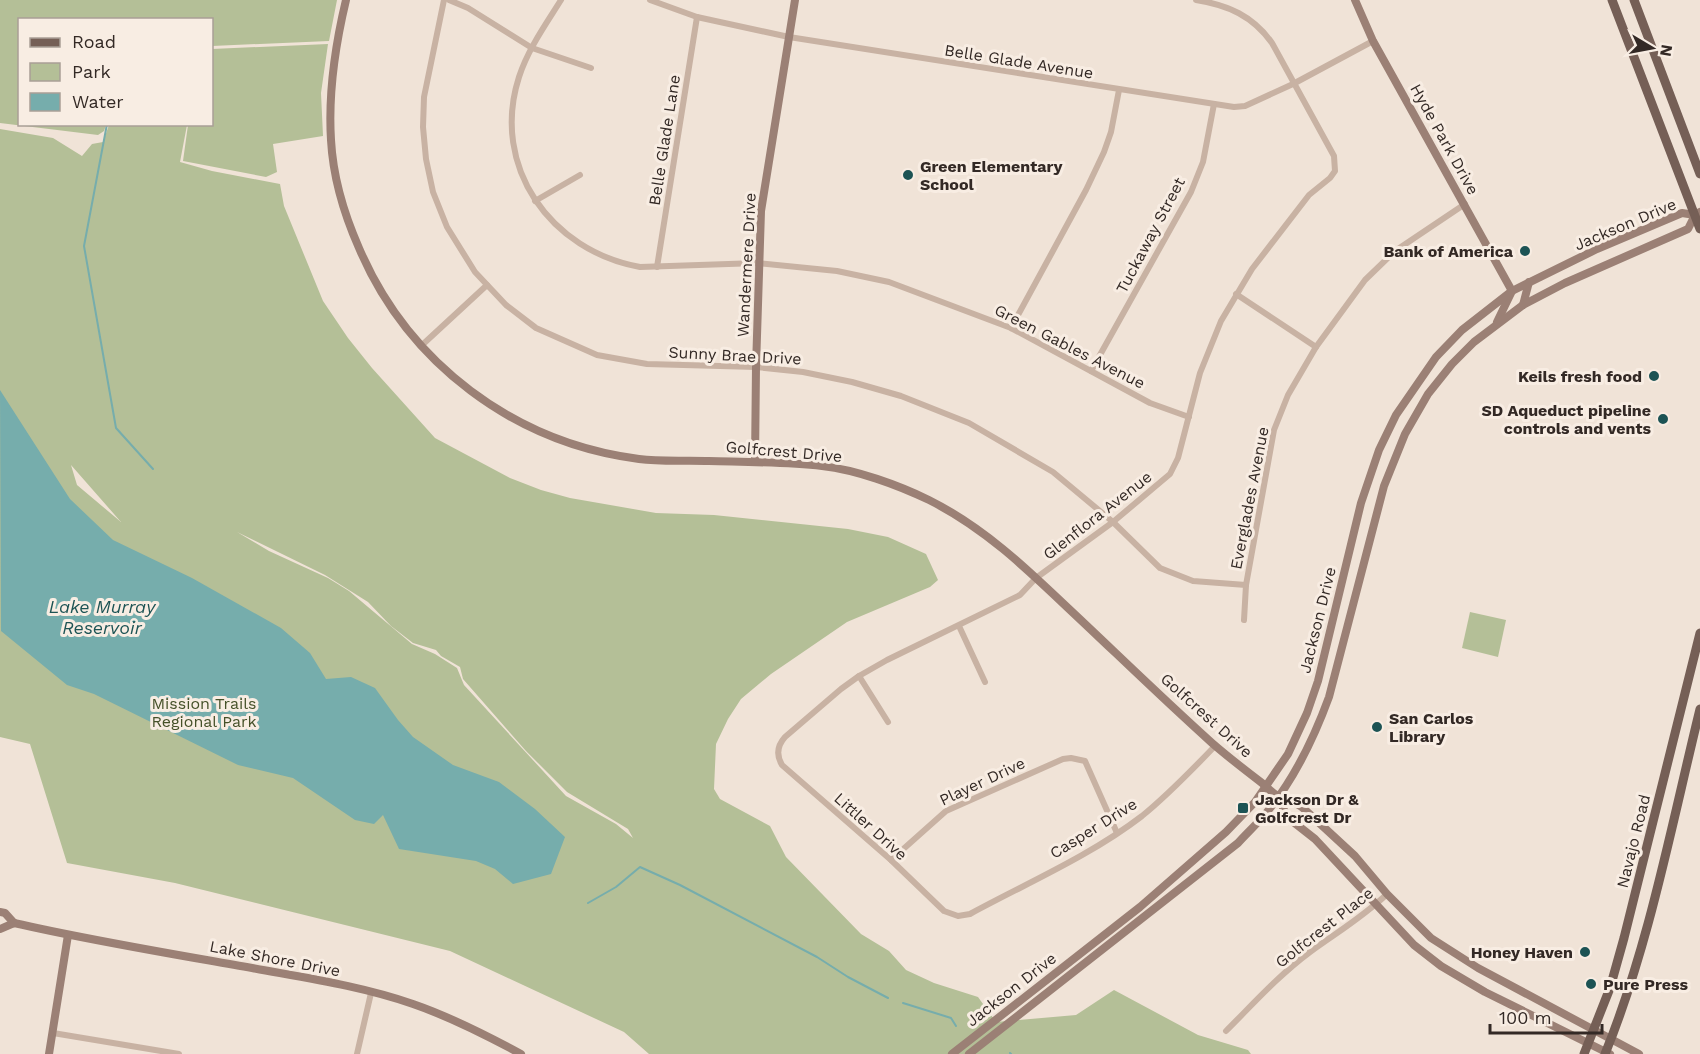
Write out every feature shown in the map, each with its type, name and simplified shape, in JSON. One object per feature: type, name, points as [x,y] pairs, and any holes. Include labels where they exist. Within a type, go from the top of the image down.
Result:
[{"type":"main road","name":"Golfcrest Drive","points":[[346,0],[337,37],[330,90],[331,143],[339,194],[348,225],[370,275],[390,308],[420,346],[467,389],[510,417],[564,442],[599,452],[641,459],[823,466],[894,485],[929,500],[966,520],[1010,553],[1215,746],[1278,796],[1295,801],[1303,808],[1355,856],[1387,894],[1431,938],[1478,968],[1639,1054]]},
{"type":"main road","name":"Wandermere Drive","points":[[755,462],[761,211],[795,0]]},
{"type":"main road","name":"Hyde Park Drive","points":[[1355,0],[1373,41],[1512,291]]},
{"type":"main road","points":[[1612,0],[1697,213],[1700,229]]},
{"type":"main road","points":[[1634,0],[1700,174]]},
{"type":"main road","name":"Jackson Drive","points":[[952,1054],[1140,907],[1195,861],[1255,802],[1288,754],[1307,713],[1318,681],[1370,474],[1396,415],[1436,357],[1462,330],[1512,291],[1597,249],[1682,213],[1697,213],[1688,229],[1522,305],[1496,323],[1452,364],[1422,404],[1390,467],[1376,512],[1329,697],[1305,754],[1267,812],[1238,843],[1206,870],[969,1054]]},
{"type":"main road","points":[[1522,305],[1529,282]]},
{"type":"main road","points":[[1496,323],[1512,291]]},
{"type":"main road","name":"Navajo Road","points":[[1584,1054],[1610,988],[1624,938],[1700,633]]},
{"type":"main road","name":"Navajo Road","points":[[1607,1053],[1645,935],[1700,709]]},
{"type":"main road","name":"Golfcrest Drive","points":[[1278,796],[1287,817],[1315,839],[1414,945],[1454,975],[1607,1053]]},
{"type":"main road","points":[[0,912],[5,913],[14,923],[0,929]]},
{"type":"main road","name":"Lake Shore Drive","points":[[14,923],[316,980],[371,993],[412,1004],[472,1028],[521,1054]]},
{"type":"main road","points":[[49,1054],[68,935]]},
{"type":"street","name":"Sunny Brae Drive","points":[[444,0],[424,98],[423,126],[426,159],[433,192],[447,227],[475,272],[506,305],[536,328],[597,355],[647,364],[756,367],[803,372],[852,382],[901,396],[969,423],[1053,472],[1113,522],[1160,568],[1193,581],[1246,585]]},
{"type":"street","points":[[449,0],[468,8],[532,48],[591,68]]},
{"type":"street","name":"Green Gables Avenue","points":[[561,0],[532,48],[519,76],[512,123],[518,164],[535,201],[545,215],[585,249],[622,264],[640,267],[758,264],[837,271],[889,282],[1011,328],[1150,403],[1189,417]]},
{"type":"street","name":"Belle Glade Avenue","points":[[650,0],[697,17],[789,37],[1234,107],[1245,106],[1293,84],[1373,41]]},
{"type":"street","name":"Glenflora Avenue","points":[[785,737],[859,676],[1020,595],[1036,578],[1113,522],[1170,474],[1178,458],[1200,373],[1221,321],[1252,269],[1310,195],[1335,171],[1334,156],[1272,43],[1253,22],[1229,8],[1196,0]]},
{"type":"street","name":"Belle Glade Lane","points":[[657,267],[697,17]]},
{"type":"street","points":[[1011,328],[1086,190],[1104,152],[1111,132],[1119,90]]},
{"type":"street","name":"Tuckaway Street","points":[[1091,371],[1191,192],[1203,162],[1214,104]]},
{"type":"street","points":[[535,201],[580,175]]},
{"type":"street","name":"Everglades Avenue","points":[[1244,620],[1246,585],[1274,430],[1288,395],[1316,347],[1365,280],[1395,252],[1465,204]]},
{"type":"street","points":[[420,346],[487,285]]},
{"type":"street","points":[[1236,294],[1316,347]]},
{"type":"street","points":[[959,626],[985,682]]},
{"type":"street","points":[[859,676],[888,722]]},
{"type":"street","name":"Littler Drive","points":[[785,737],[777,751],[782,765],[891,860],[944,911],[958,916],[970,914]]},
{"type":"street","name":"Casper Drive","points":[[970,914],[1117,833],[1143,815],[1215,746]]},
{"type":"street","name":"Player Drive","points":[[891,860],[946,811],[1063,759],[1071,758],[1084,761],[1117,833]]},
{"type":"street","name":"Golfcrest Place","points":[[1226,1031],[1285,972],[1376,905],[1387,894]]},
{"type":"street","points":[[357,1054],[371,993]]},
{"type":"street","points":[[52,1033],[179,1054]]},
{"type":"green space","points":[[0,0],[337,0],[329,41],[213,46],[213,18],[18,18],[18,125],[0,123]]},
{"type":"green space","points":[[328,44],[321,93],[323,136],[273,144],[277,172],[266,177],[183,161],[188,126],[213,126],[213,49]]},
{"type":"green space","points":[[24,126],[106,126],[104,131],[98,135]]},
{"type":"green space","name":"Mission Trails Regional Park","points":[[109,126],[187,126],[180,162],[212,171],[280,184],[284,206],[323,301],[348,338],[435,438],[510,478],[570,498],[656,513],[714,515],[848,529],[888,537],[926,554],[938,580],[930,587],[847,622],[771,674],[741,699],[716,744],[714,789],[720,799],[770,826],[786,857],[861,934],[889,951],[906,970],[934,983],[978,997],[996,1022],[1076,1015],[1114,990],[1198,1035],[1248,1050],[1251,1054],[649,1054],[624,1032],[450,951],[175,883],[67,863],[30,744],[0,737],[0,129],[53,138],[82,156],[92,144],[103,142]],"holes":[[[71,465],[121,522],[77,485]],[[237,532],[325,575],[368,602],[391,626],[413,643],[436,650],[441,656],[460,667],[463,679],[526,751],[567,792],[628,829],[633,838],[616,824],[566,796],[464,685],[457,668],[435,654],[412,644],[349,591],[328,578],[269,551]]]},
{"type":"green space","points":[[1470,612],[1506,620],[1498,657],[1462,648]]},
{"type":"water","name":"Lake Murray Reservoir","points":[[0,390],[70,499],[113,540],[192,578],[281,628],[310,653],[326,679],[351,677],[375,688],[413,737],[453,765],[499,782],[535,809],[565,837],[551,874],[513,884],[495,869],[476,861],[399,849],[383,815],[374,824],[355,820],[293,778],[238,765],[94,694],[67,685],[1,631]]},
{"type":"waterway","points":[[107,126],[84,246],[116,428],[153,469]]},
{"type":"waterway","points":[[588,903],[616,887],[640,867],[680,885],[817,957],[848,977],[888,998]]},
{"type":"waterway","points":[[903,1003],[951,1018],[956,1026]]},
{"type":"place","name":"Green Elementary School","points":[[908,175]]},
{"type":"place","name":"Bank of America","points":[[1525,251]]},
{"type":"place","name":"Keils fresh food","points":[[1654,376]]},
{"type":"place","name":"SD Aqueduct pipeline controls and vents","points":[[1663,419]]},
{"type":"place","name":"San Carlos Library","points":[[1377,727]]},
{"type":"place","name":"Jackson Dr & Golfcrest Dr","points":[[1243,808]]},
{"type":"place","name":"Honey Haven","points":[[1585,952]]},
{"type":"place","name":"Pure Press","points":[[1591,984]]}]
